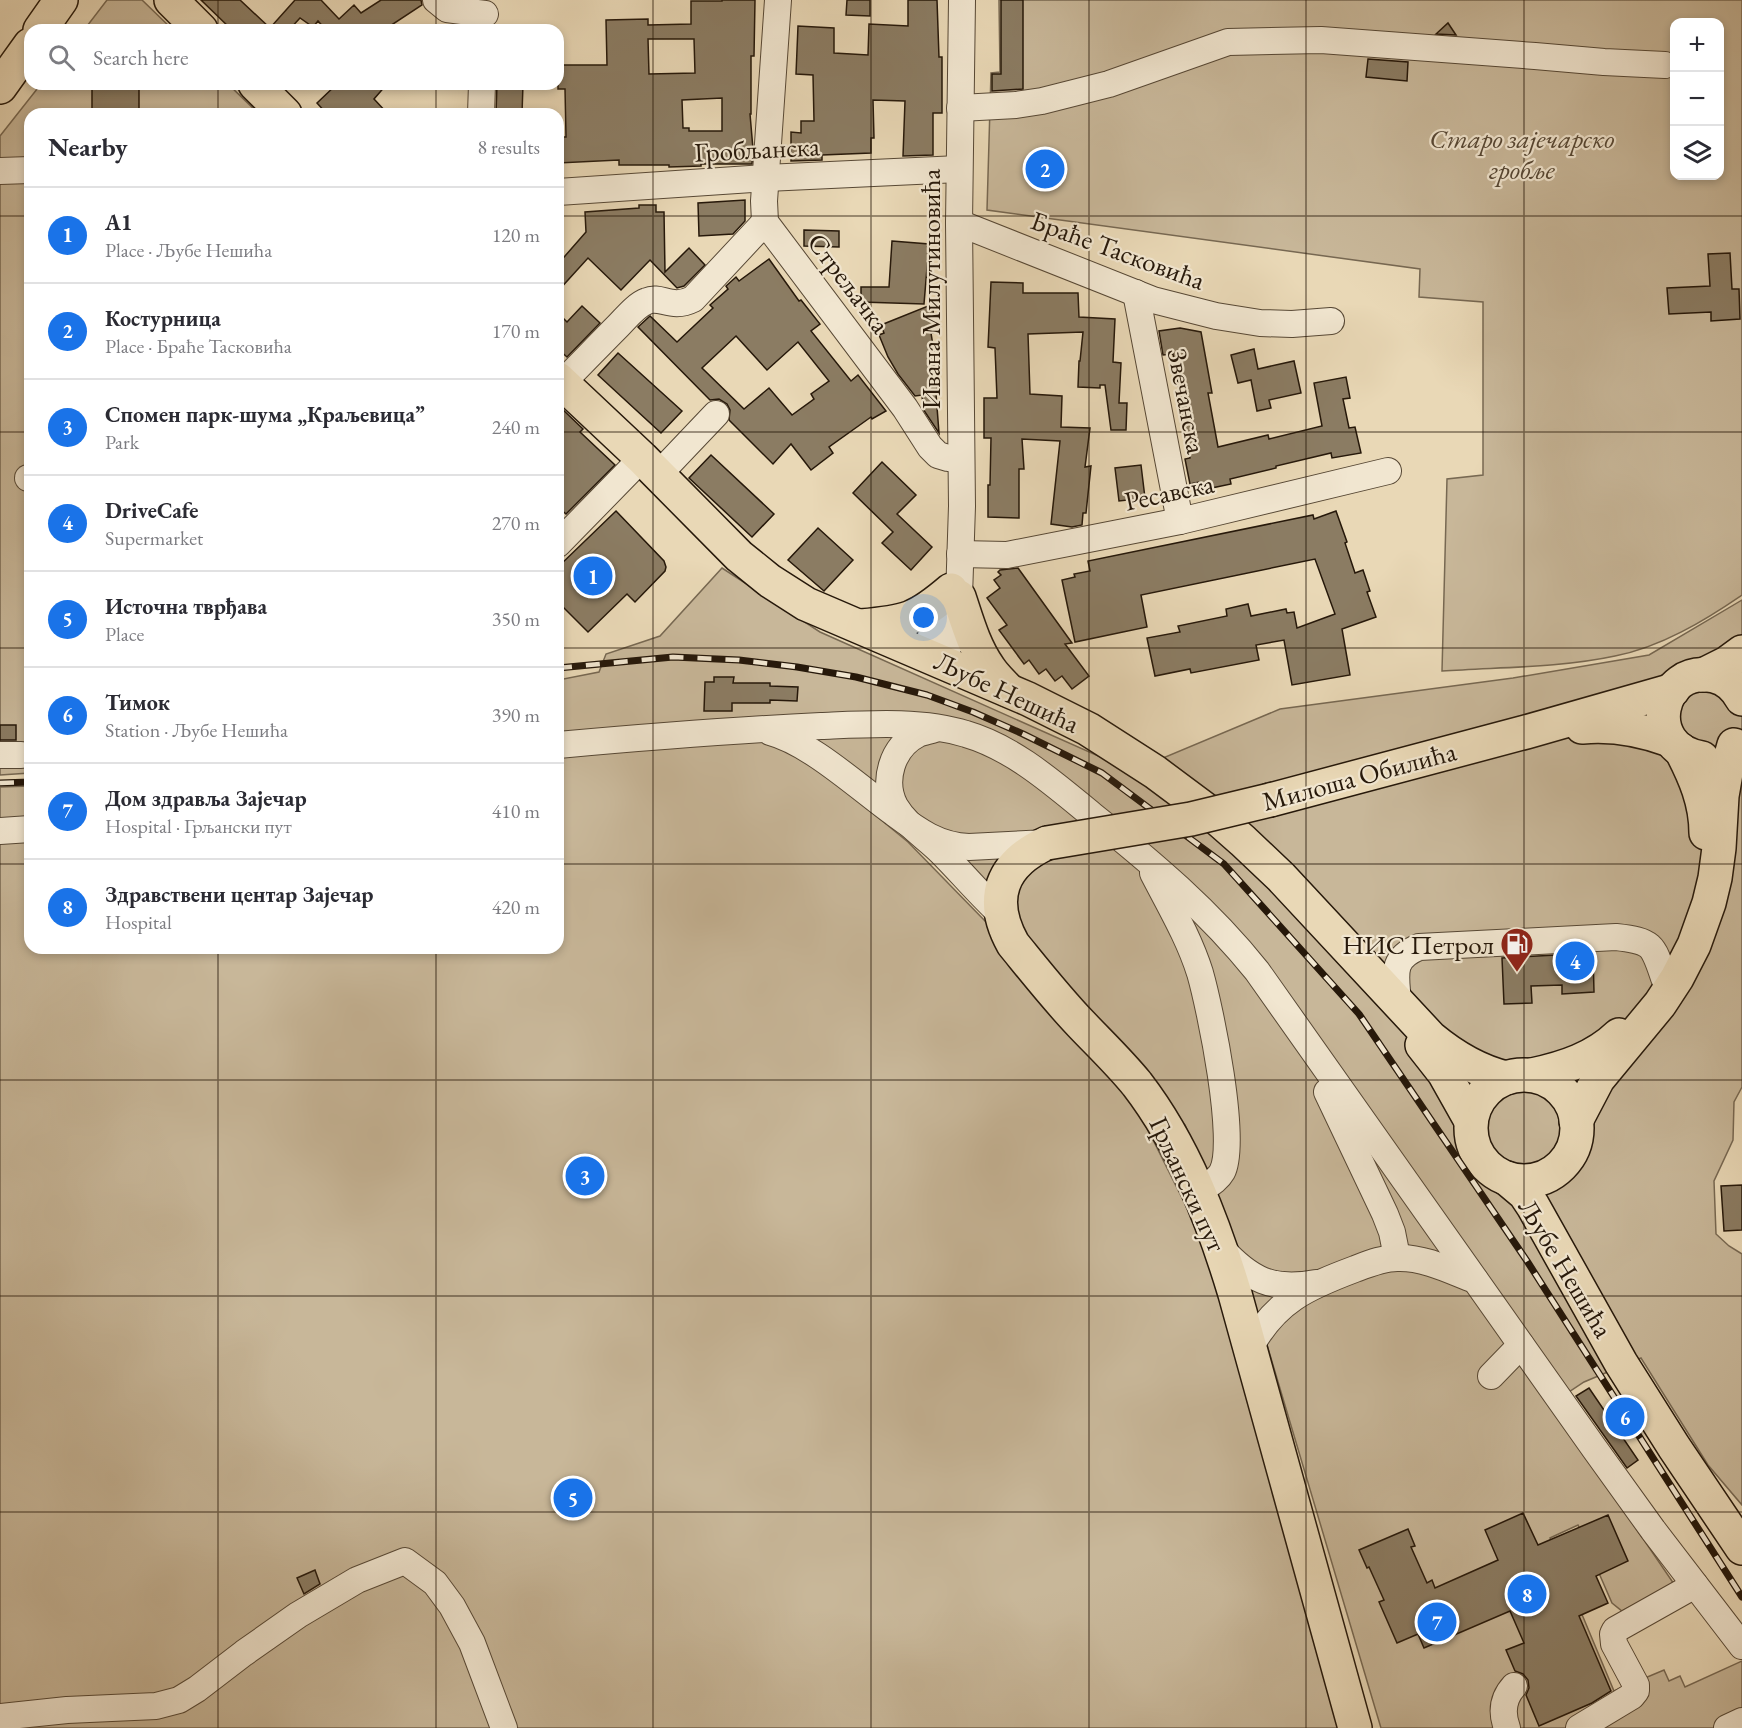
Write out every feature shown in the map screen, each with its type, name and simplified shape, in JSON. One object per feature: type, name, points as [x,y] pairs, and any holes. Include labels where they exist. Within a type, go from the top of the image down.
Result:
[{"type":"main road","points":[[44,24],[61,0]]},
{"type":"main road","points":[[171,0],[195,24]]},
{"type":"main road","points":[[0,87],[24,53]]},
{"type":"main road","points":[[261,90],[279,108]]},
{"type":"main road","name":"Љубе Нешића","points":[[564,385],[739,556],[770,581],[806,603],[1028,699],[1089,729],[1173,784],[1243,841],[1281,877],[1333,934]]},
{"type":"main road","points":[[858,626],[903,621],[919,615],[931,608],[957,580]]},
{"type":"main road","points":[[957,580],[969,627],[982,657],[1009,691]]},
{"type":"main road","points":[[1703,675],[1727,663],[1742,652]]},
{"type":"main road","points":[[1703,675],[1726,681],[1742,699]]},
{"type":"main road","name":"Милоша Обилића","points":[[1191,819],[1526,732],[1672,690],[1684,680],[1703,675]]},
{"type":"main road","points":[[1333,934],[1431,1038],[1458,1058],[1488,1074],[1519,1077],[1552,1083],[1564,1093],[1572,1106],[1577,1134],[1574,1146],[1564,1162],[1554,1171],[1541,1178],[1527,1181],[1506,1178],[1493,1171],[1480,1158],[1472,1140],[1471,1121],[1474,1108],[1484,1093],[1494,1084],[1519,1077],[1572,1065],[1608,1046],[1633,1022],[1664,978],[1680,948],[1700,889],[1706,822],[1703,800],[1693,772],[1664,728],[1665,701],[1672,690]]},
{"type":"main road","name":"Милоша Обилића","points":[[1526,732],[1618,726],[1643,731],[1676,745],[1691,756],[1708,757],[1725,752],[1738,739]]},
{"type":"main road","points":[[1576,1121],[1598,1079],[1653,1015],[1668,993],[1694,945],[1709,903],[1719,848],[1722,795],[1726,773],[1738,739]]},
{"type":"main road","name":"Грљански пут","points":[[1191,819],[1047,843],[1022,857],[1008,874],[1001,892],[1002,915],[1005,931],[1013,944],[1146,1097],[1168,1132],[1198,1192],[1220,1247],[1250,1348],[1355,1728]]},
{"type":"main road","points":[[1333,934],[1444,1073],[1471,1121]]},
{"type":"main road","name":"Љубе Нешића","points":[[1564,1162],[1557,1214],[1561,1233],[1621,1363]]},
{"type":"main road","name":"Љубе Нешића","points":[[1506,1178],[1525,1194],[1533,1206],[1621,1363],[1742,1548]]},
{"type":"street","points":[[436,0],[447,9],[485,15]]},
{"type":"street","points":[[564,377],[647,300],[676,304],[693,299],[765,222],[764,201],[778,0]]},
{"type":"street","name":"Ивана Милутиновића","points":[[934,658],[929,649],[932,629],[937,614],[957,580],[961,460],[959,169],[962,0]]},
{"type":"street","points":[[960,108],[1016,105],[1110,84],[1228,42],[1321,40],[1665,65]]},
{"type":"street","points":[[481,108],[482,90]]},
{"type":"street","name":"Гробљанска","points":[[564,192],[766,178],[959,169]]},
{"type":"street","points":[[0,171],[24,170]]},
{"type":"street","name":"Стрељачка","points":[[765,222],[905,408],[930,447],[938,455],[961,460]]},
{"type":"street","name":"Браће Тасковића","points":[[959,223],[1153,300],[1260,323],[1292,324],[1331,321]]},
{"type":"street","name":"Звечанска","points":[[1136,293],[1180,521]]},
{"type":"street","points":[[564,539],[716,414]]},
{"type":"street","name":"Ресавска","points":[[957,580],[1007,555],[1180,521],[1388,471]]},
{"type":"street","points":[[564,744],[761,729],[880,724],[939,729],[964,733],[995,746],[1063,791],[1172,882],[1235,944],[1257,970],[1521,1345],[1662,1541],[1742,1646]]},
{"type":"street","points":[[761,729],[793,740],[913,827],[938,842],[958,847],[1047,843]]},
{"type":"street","points":[[939,729],[924,732],[910,740],[899,751],[891,770],[890,788],[893,803],[913,827],[941,852],[982,897],[1002,915]]},
{"type":"street","points":[[0,831],[24,829]]},
{"type":"street","points":[[1146,860],[1187,939],[1200,973],[1216,1040],[1225,1115],[1226,1157],[1222,1173],[1198,1192]]},
{"type":"street","points":[[1398,1002],[1396,970],[1399,960],[1409,951],[1419,947],[1616,937],[1635,939],[1653,948],[1664,978]]},
{"type":"street","points":[[1295,1027],[1385,1214],[1392,1232],[1397,1257]]},
{"type":"street","points":[[1220,1247],[1244,1271],[1264,1281],[1290,1286],[1319,1283]]},
{"type":"street","points":[[1250,1348],[1257,1334],[1271,1316],[1298,1295],[1319,1283],[1372,1263],[1397,1257],[1432,1263],[1475,1280]]},
{"type":"street","points":[[1491,1376],[1521,1345]]},
{"type":"street","points":[[0,1717],[57,1711],[156,1706],[179,1700],[298,1615],[357,1580],[405,1561],[435,1583],[452,1606],[472,1643],[504,1728]]},
{"type":"street","points":[[1580,1722],[1632,1696],[1636,1691],[1636,1685],[1613,1642],[1615,1630],[1695,1585]]},
{"type":"street","points":[[1507,1728],[1504,1703],[1514,1686]]},
{"type":"street","points":[[1727,1728],[1742,1721]]},
{"type":"green space","points":[[107,0],[142,0],[167,24],[89,24]]},
{"type":"green space","name":"Старо зајечарско гробље","points":[[999,0],[1742,0],[1742,595],[1682,632],[1632,652],[1572,663],[1442,671],[1447,479],[1483,475],[1483,302],[1419,297],[1420,269],[987,210],[991,73],[1000,72]]},
{"type":"green space","points":[[36,90],[234,90],[253,108],[24,108],[24,773],[0,775],[0,136]]},
{"type":"green space","points":[[722,568],[820,632],[1132,771],[1280,709],[1513,678],[1649,655],[1742,600],[1742,1087],[1734,1102],[1733,1140],[1714,1181],[1716,1234],[1742,1254],[1742,1505],[1708,1465],[1641,1358],[1584,1382],[1551,1404],[1674,1584],[1622,1611],[1612,1603],[1578,1525],[1550,1538],[1614,1691],[1664,1670],[1669,1681],[1680,1676],[1685,1687],[1742,1661],[1742,1728],[1381,1728],[1240,1254],[1185,1125],[871,785],[820,770],[908,842],[986,922],[1138,1110],[1204,1242],[1342,1728],[0,1728],[0,787],[24,786],[24,954],[564,954],[564,679],[599,672],[606,654],[660,636]]},
{"type":"building","points":[[201,0],[240,0],[266,24],[226,24]]},
{"type":"building","points":[[295,0],[321,0],[339,19],[354,5],[361,13],[381,0],[421,0],[422,5],[393,24],[321,24],[318,21],[316,24],[309,24],[300,18],[294,24],[274,24]]},
{"type":"building","points":[[755,0],[754,56],[751,56],[752,164],[701,164],[701,166],[669,167],[669,165],[619,165],[619,160],[564,163],[564,137],[566,137],[564,65],[607,65],[606,20],[648,19],[648,25],[691,24],[691,1]],"holes":[[[648,39],[694,39],[695,73],[649,74]],[[722,98],[722,131],[689,131],[689,128],[683,128],[682,100]]]},
{"type":"building","points":[[847,0],[870,0],[870,16],[846,15]]},
{"type":"building","points":[[908,0],[937,0],[939,57],[942,57],[942,113],[933,113],[933,155],[903,156],[905,101],[873,100],[874,138],[871,138],[871,153],[822,155],[822,160],[791,161],[791,132],[801,133],[801,121],[814,121],[813,75],[796,74],[798,26],[834,28],[834,53],[868,55],[869,24],[908,26]]},
{"type":"building","points":[[1001,0],[1023,0],[1023,89],[992,91],[992,74],[1001,74]]},
{"type":"building","points":[[1448,23],[1456,35],[1436,34]]},
{"type":"building","points":[[1368,59],[1408,62],[1407,81],[1366,77]]},
{"type":"building","points":[[92,90],[139,90],[139,108],[92,108]]},
{"type":"building","points":[[331,90],[382,90],[374,99],[382,108],[322,108],[317,103]]},
{"type":"building","points":[[497,90],[523,90],[522,108],[496,108]]},
{"type":"building","points":[[745,200],[745,221],[733,234],[699,236],[698,203]]},
{"type":"building","points":[[639,205],[656,205],[656,212],[664,212],[665,272],[689,248],[705,265],[684,286],[677,288],[650,260],[621,290],[588,258],[564,284],[564,257],[586,232],[585,212],[639,208]]},
{"type":"building","points":[[804,230],[839,231],[839,247],[804,246]]},
{"type":"building","points":[[892,241],[929,244],[924,304],[861,302],[861,287],[889,287]]},
{"type":"building","points":[[1730,253],[1732,289],[1739,289],[1740,319],[1711,321],[1711,312],[1669,314],[1667,288],[1710,286],[1708,254]]},
{"type":"building","points":[[769,259],[799,301],[801,300],[820,324],[811,331],[851,381],[858,375],[886,411],[872,419],[871,417],[829,447],[833,453],[811,470],[791,444],[773,464],[729,420],[730,410],[727,404],[719,399],[710,400],[638,327],[650,316],[677,342],[713,308],[710,305],[728,289],[726,286],[736,277],[739,281]],"holes":[[[736,336],[767,370],[798,342],[829,381],[811,394],[814,399],[792,415],[769,388],[744,409],[702,368]]]},
{"type":"building","points":[[991,282],[1023,283],[1023,293],[1078,293],[1079,317],[1115,319],[1113,362],[1121,363],[1119,403],[1127,403],[1126,430],[1111,430],[1105,385],[1100,385],[1100,388],[1078,387],[1083,332],[1028,334],[1030,394],[1062,396],[1061,427],[1090,428],[1085,467],[1091,466],[1086,513],[1083,513],[1082,525],[1072,527],[1051,524],[1060,441],[1022,439],[1024,469],[1019,469],[1019,518],[988,517],[991,438],[984,438],[984,398],[997,398],[995,348],[988,347]]},
{"type":"building","points":[[933,304],[934,333],[931,333],[938,393],[936,394],[939,433],[923,409],[922,395],[915,396],[898,374],[879,335],[884,333],[881,325]]},
{"type":"building","points":[[582,306],[600,323],[567,357],[564,354],[564,319],[567,322]]},
{"type":"building","points":[[1180,328],[1201,332],[1212,393],[1208,393],[1218,447],[1268,435],[1269,439],[1322,426],[1314,383],[1346,377],[1350,398],[1343,399],[1349,428],[1355,427],[1361,453],[1332,458],[1331,453],[1230,479],[1231,484],[1202,490],[1200,482],[1190,484],[1185,459],[1190,458],[1173,354],[1163,355],[1159,331]]},
{"type":"building","points":[[1254,349],[1258,369],[1294,361],[1301,393],[1269,400],[1271,408],[1257,411],[1251,380],[1238,383],[1231,355]]},
{"type":"building","points":[[618,353],[682,411],[661,433],[598,375]]},
{"type":"building","points":[[564,411],[583,429],[580,432],[615,465],[566,514],[564,512]]},
{"type":"building","points":[[711,455],[774,514],[752,537],[689,478]]},
{"type":"building","points":[[882,462],[916,495],[897,514],[932,547],[911,570],[882,543],[893,532],[853,493]]},
{"type":"building","points":[[1141,465],[1145,498],[1119,501],[1115,468]]},
{"type":"building","points":[[616,511],[664,561],[666,567],[665,571],[635,602],[627,594],[588,632],[564,608],[564,561]]},
{"type":"building","points":[[1336,511],[1355,573],[1363,570],[1370,591],[1367,592],[1376,617],[1342,629],[1350,675],[1292,685],[1284,640],[1256,645],[1259,660],[1191,673],[1190,669],[1155,676],[1147,638],[1180,632],[1178,626],[1227,616],[1226,609],[1248,604],[1251,616],[1286,609],[1287,613],[1294,612],[1297,628],[1335,614],[1315,559],[1141,595],[1147,627],[1075,642],[1062,580],[1075,577],[1074,574],[1090,571],[1088,561],[1313,515],[1314,519]]},
{"type":"building","points":[[818,528],[853,560],[824,591],[788,560]]},
{"type":"building","points":[[1018,568],[1072,643],[1065,644],[1089,676],[1072,689],[1062,676],[1055,681],[1046,669],[1039,674],[1029,660],[1024,664],[999,630],[1007,625],[987,598],[1000,588],[994,580],[1001,575],[998,572],[1000,570]]},
{"type":"building","points":[[714,677],[734,677],[733,683],[770,683],[770,686],[798,687],[797,701],[770,700],[770,703],[732,703],[732,711],[704,711],[705,682],[714,682]]},
{"type":"building","points":[[0,725],[16,725],[16,740],[0,740]]},
{"type":"building","points":[[1593,953],[1594,992],[1562,994],[1562,985],[1531,986],[1532,1003],[1504,1004],[1502,958]]},
{"type":"building","points":[[1742,1185],[1742,1230],[1724,1231],[1721,1186]]},
{"type":"building","points":[[1589,1388],[1638,1460],[1627,1468],[1576,1396]]},
{"type":"building","points":[[1523,1513],[1538,1545],[1608,1515],[1628,1561],[1596,1576],[1608,1603],[1579,1616],[1611,1691],[1592,1703],[1539,1726],[1526,1695],[1529,1688],[1528,1680],[1523,1674],[1515,1671],[1506,1650],[1524,1643],[1510,1611],[1424,1648],[1418,1634],[1397,1643],[1379,1602],[1384,1600],[1359,1550],[1408,1529],[1415,1546],[1411,1547],[1427,1583],[1432,1580],[1435,1588],[1498,1560],[1485,1530]]},
{"type":"building","points":[[315,1570],[320,1584],[304,1594],[297,1578]]},
{"type":"railway","points":[[564,667],[673,657],[739,660],[856,677],[927,695],[1023,734],[1102,773],[1224,864],[1359,1014],[1527,1261],[1742,1597]]},
{"type":"railway","points":[[0,783],[24,782]]},
{"type":"place","name":"Костурница","points":[[1045,169]]},
{"type":"place","name":"A1","points":[[593,576]]},
{"type":"place","name":"DriveCafe","points":[[1575,961]]},
{"type":"place","name":"НИС Петрол","points":[[1517,973]]},
{"type":"place","name":"Спомен парк-шума „Краљевица”","points":[[585,1176]]},
{"type":"place","name":"Тимок","points":[[1625,1417]]},
{"type":"place","name":"Источна тврђава","points":[[573,1498]]},
{"type":"place","name":"Здравствени центар Зајечар","points":[[1527,1594]]},
{"type":"place","name":"Дом здравља Зајечар","points":[[1437,1622]]}]
